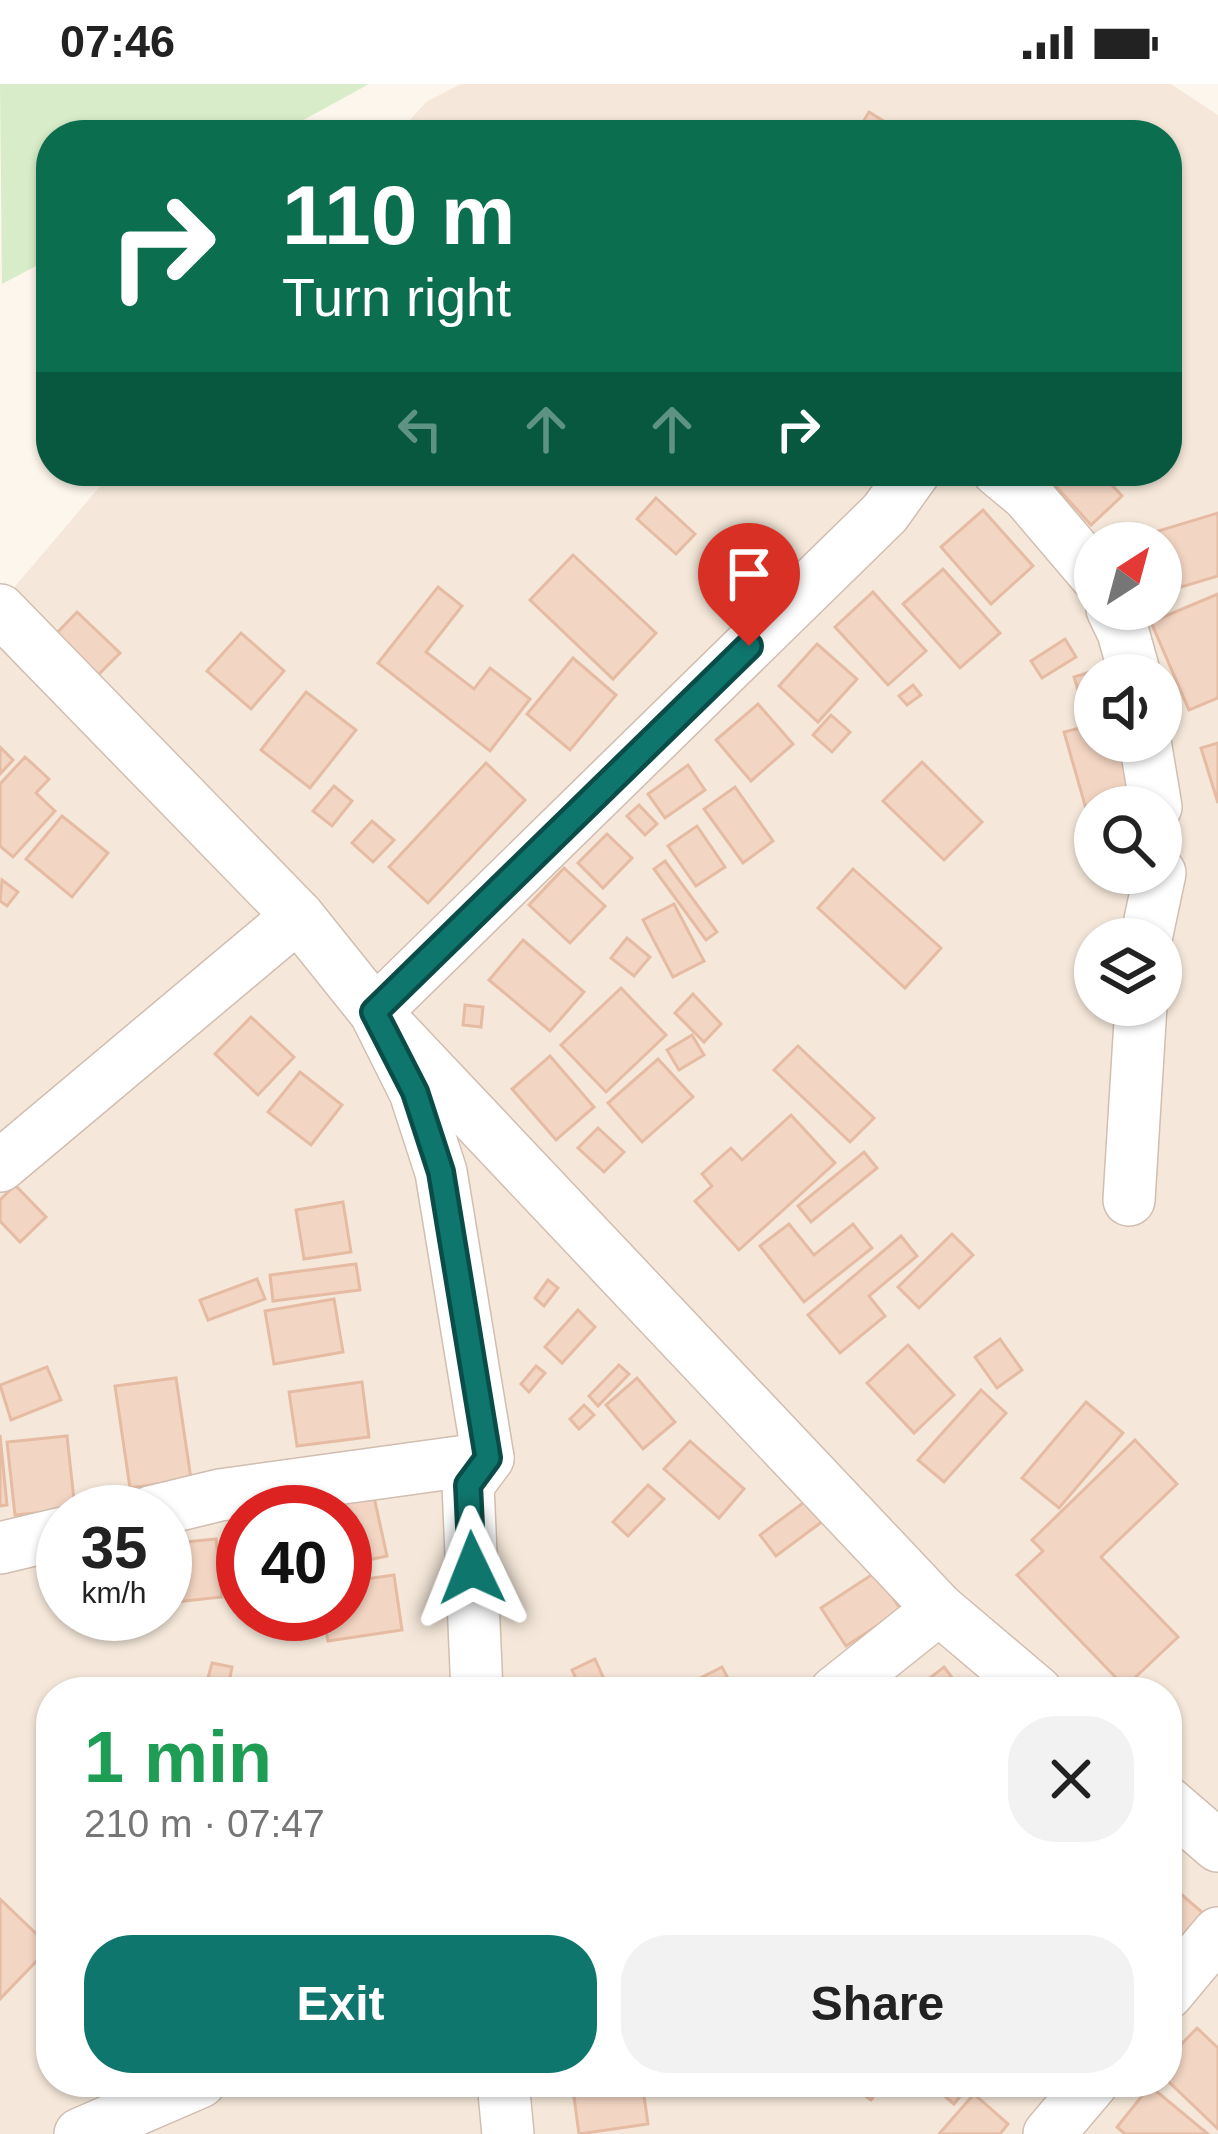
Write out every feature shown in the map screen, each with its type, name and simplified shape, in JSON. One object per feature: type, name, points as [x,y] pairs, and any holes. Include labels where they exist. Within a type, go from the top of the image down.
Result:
[{"type":"street","points":[[374,1012],[885,513],[904,486]]},
{"type":"street","points":[[1015,486],[1074,550]]},
{"type":"street","points":[[0,610],[298,916],[374,1012],[939,1609],[1018,1677]]},
{"type":"street","points":[[0,1166],[298,916]]},
{"type":"street","points":[[374,1012],[415,1092],[441,1172],[488,1458],[468,1485],[476,1677]]},
{"type":"street","points":[[1129,1200],[1140,1026]]},
{"type":"street","points":[[192,1502],[488,1458]]},
{"type":"street","points":[[0,1548],[36,1539]]},
{"type":"street","points":[[855,1677],[939,1609]]},
{"type":"street","points":[[1182,1815],[1218,1846]]},
{"type":"street","points":[[1182,1976],[1218,1934]]},
{"type":"street","points":[[80,2134],[165,2097]]},
{"type":"street","points":[[504,2097],[508,2134]]},
{"type":"street","points":[[1049,2134],[1080,2097]]},
{"type":"shaded area","points":[[461,84],[1171,84],[1218,115],[1218,2134],[0,2134],[0,604],[100,486],[1182,486],[1182,120],[410,120],[426,102]]},
{"type":"green space","points":[[0,84],[369,84],[303,120],[36,120],[36,266],[2,284]]},
{"type":"building","points":[[1056,486],[1113,486],[1122,496],[1094,522],[1088,522]]},
{"type":"building","points":[[656,498],[695,534],[676,554],[637,519]]},
{"type":"building","points":[[983,510],[1033,566],[991,604],[941,547]]},
{"type":"building","points":[[1218,513],[1218,576],[1182,587],[1182,524]]},
{"type":"building","points":[[573,555],[656,633],[613,679],[530,600]]},
{"type":"building","points":[[943,569],[1000,633],[960,668],[903,604]]},
{"type":"building","points":[[438,587],[462,606],[426,652],[474,689],[490,668],[530,699],[490,751],[378,663]]},
{"type":"building","points":[[873,592],[926,651],[888,685],[835,627]]},
{"type":"building","points":[[1218,594],[1218,698],[1189,710],[1182,694],[1182,654],[1165,654],[1154,630],[1182,630],[1182,609]]},
{"type":"building","points":[[77,612],[120,653],[96,677],[54,636]]},
{"type":"building","points":[[241,633],[284,671],[251,709],[207,671]]},
{"type":"building","points":[[1065,639],[1074,654],[1042,678],[1031,661]]},
{"type":"building","points":[[817,644],[857,679],[818,722],[779,686]]},
{"type":"building","points":[[573,658],[616,695],[570,750],[527,714]]},
{"type":"building","points":[[913,685],[921,695],[907,705],[899,696]]},
{"type":"building","points":[[306,692],[356,730],[310,788],[261,750]]},
{"type":"building","points":[[758,704],[793,744],[751,781],[716,740]]},
{"type":"building","points":[[831,715],[850,732],[832,752],[813,735]]},
{"type":"building","points":[[1074,729],[1074,762],[1135,762],[1142,786],[1080,786],[1064,732]]},
{"type":"building","points":[[1218,743],[1218,803],[1201,748]]},
{"type":"building","points":[[0,747],[13,760],[0,774]]},
{"type":"building","points":[[25,757],[49,779],[36,793],[55,811],[13,857],[0,846],[0,784]]},
{"type":"building","points":[[922,762],[982,822],[944,860],[883,801]]},
{"type":"building","points":[[486,763],[525,800],[428,903],[389,867]]},
{"type":"building","points":[[688,765],[705,790],[665,818],[648,794]]},
{"type":"building","points":[[334,786],[352,801],[332,826],[313,811]]},
{"type":"building","points":[[735,787],[773,841],[743,863],[704,809]]},
{"type":"building","points":[[639,805],[657,824],[645,835],[627,816]]},
{"type":"building","points":[[62,816],[108,853],[72,897],[26,859]]},
{"type":"building","points":[[372,821],[394,840],[373,862],[352,843]]},
{"type":"building","points":[[697,826],[725,867],[696,886],[668,846]]},
{"type":"building","points":[[607,834],[632,858],[603,888],[578,863]]},
{"type":"building","points":[[665,861],[717,932],[706,940],[654,869]]},
{"type":"building","points":[[564,868],[605,906],[570,943],[529,905]]},
{"type":"building","points":[[853,869],[941,948],[905,988],[818,908]]},
{"type":"building","points":[[2,880],[18,892],[7,906],[0,901]]},
{"type":"building","points":[[674,904],[704,961],[673,977],[643,920]]},
{"type":"building","points":[[627,938],[650,957],[634,976],[611,958]]},
{"type":"building","points":[[523,940],[584,992],[550,1031],[489,980]]},
{"type":"building","points":[[621,988],[666,1035],[606,1092],[561,1045]]},
{"type":"building","points":[[693,994],[721,1024],[704,1042],[675,1013]]},
{"type":"building","points":[[465,1005],[483,1007],[481,1027],[463,1025]]},
{"type":"building","points":[[251,1017],[294,1057],[258,1095],[215,1054]]},
{"type":"building","points":[[692,1035],[704,1055],[679,1070],[667,1050]]},
{"type":"building","points":[[798,1046],[874,1118],[850,1142],[774,1070]]},
{"type":"building","points":[[550,1056],[594,1107],[556,1140],[512,1089]]},
{"type":"building","points":[[658,1059],[693,1097],[642,1142],[608,1103]]},
{"type":"building","points":[[300,1072],[342,1105],[311,1145],[268,1112]]},
{"type":"building","points":[[791,1115],[835,1163],[739,1250],[695,1201],[712,1186],[702,1174],[731,1148],[742,1160]]},
{"type":"building","points":[[598,1128],[624,1152],[604,1172],[578,1148]]},
{"type":"building","points":[[864,1152],[877,1168],[811,1222],[798,1206]]},
{"type":"building","points":[[15,1185],[46,1217],[20,1242],[0,1221],[0,1200]]},
{"type":"building","points":[[343,1202],[351,1252],[304,1259],[296,1210]]},
{"type":"building","points":[[789,1224],[814,1255],[853,1224],[872,1248],[804,1302],[760,1246]]},
{"type":"building","points":[[952,1234],[973,1255],[919,1308],[898,1287]]},
{"type":"building","points":[[901,1236],[917,1256],[869,1296],[885,1316],[840,1353],[808,1315]]},
{"type":"building","points":[[356,1264],[360,1290],[273,1301],[270,1275]]},
{"type":"building","points":[[257,1279],[265,1299],[208,1320],[200,1300]]},
{"type":"building","points":[[548,1280],[558,1288],[544,1306],[535,1298]]},
{"type":"building","points":[[334,1299],[343,1352],[274,1364],[265,1311]]},
{"type":"building","points":[[578,1310],[595,1327],[562,1363],[545,1347]]},
{"type":"building","points":[[1000,1339],[1022,1370],[997,1388],[975,1357]]},
{"type":"building","points":[[908,1345],[954,1395],[914,1433],[867,1383]]},
{"type":"building","points":[[619,1365],[629,1374],[598,1406],[589,1396]]},
{"type":"building","points":[[536,1366],[545,1373],[529,1392],[521,1384]]},
{"type":"building","points":[[47,1367],[61,1400],[11,1420],[0,1385]]},
{"type":"building","points":[[176,1378],[191,1479],[130,1485],[115,1386]]},
{"type":"building","points":[[637,1378],[675,1422],[643,1449],[606,1405]]},
{"type":"building","points":[[362,1382],[369,1437],[297,1446],[289,1392]]},
{"type":"building","points":[[981,1390],[1006,1413],[944,1482],[918,1460]]},
{"type":"building","points":[[1086,1402],[1123,1433],[1059,1508],[1022,1478]]},
{"type":"building","points":[[584,1405],[594,1415],[579,1429],[570,1419]]},
{"type":"building","points":[[0,1435],[7,1505],[0,1506]]},
{"type":"building","points":[[67,1436],[72,1485],[36,1485],[36,1513],[15,1515],[7,1442]]},
{"type":"building","points":[[1135,1440],[1177,1484],[1101,1557],[1178,1637],[1136,1677],[1115,1677],[1017,1575],[1043,1551],[1032,1540]]},
{"type":"building","points":[[690,1441],[744,1489],[719,1518],[664,1469]]},
{"type":"building","points":[[648,1485],[664,1499],[628,1536],[613,1522]]},
{"type":"building","points":[[372,1497],[387,1556],[372,1559]]},
{"type":"building","points":[[811,1497],[827,1518],[776,1556],[760,1535]]},
{"type":"building","points":[[216,1539],[216,1598],[192,1600],[192,1541]]},
{"type":"building","points":[[876,1572],[901,1610],[846,1646],[821,1608]]},
{"type":"building","points":[[394,1575],[402,1630],[372,1634],[372,1578]]},
{"type":"building","points":[[595,1659],[603,1677],[575,1677],[572,1670]]},
{"type":"building","points":[[212,1663],[232,1667],[230,1677],[208,1677]]},
{"type":"building","points":[[722,1667],[727,1677],[703,1677]]},
{"type":"building","points":[[944,1667],[952,1677],[931,1677]]},
{"type":"building","points":[[1182,1895],[1217,1925],[1182,1956]]},
{"type":"building","points":[[0,1899],[36,1934],[36,1962],[0,1999]]},
{"type":"building","points":[[1197,2028],[1218,2048],[1218,2129],[1182,2094],[1182,2044]]},
{"type":"building","points":[[574,2097],[644,2097],[648,2124],[579,2134]]},
{"type":"building","points":[[971,2097],[1008,2124],[1000,2134],[939,2134]]},
{"type":"building","points":[[1141,2097],[1163,2097],[1208,2134],[1125,2134],[1117,2127]]},
{"type":"route","points":[[472,1568],[468,1485],[488,1458],[441,1172],[415,1092],[374,1012],[749,646]]}]
